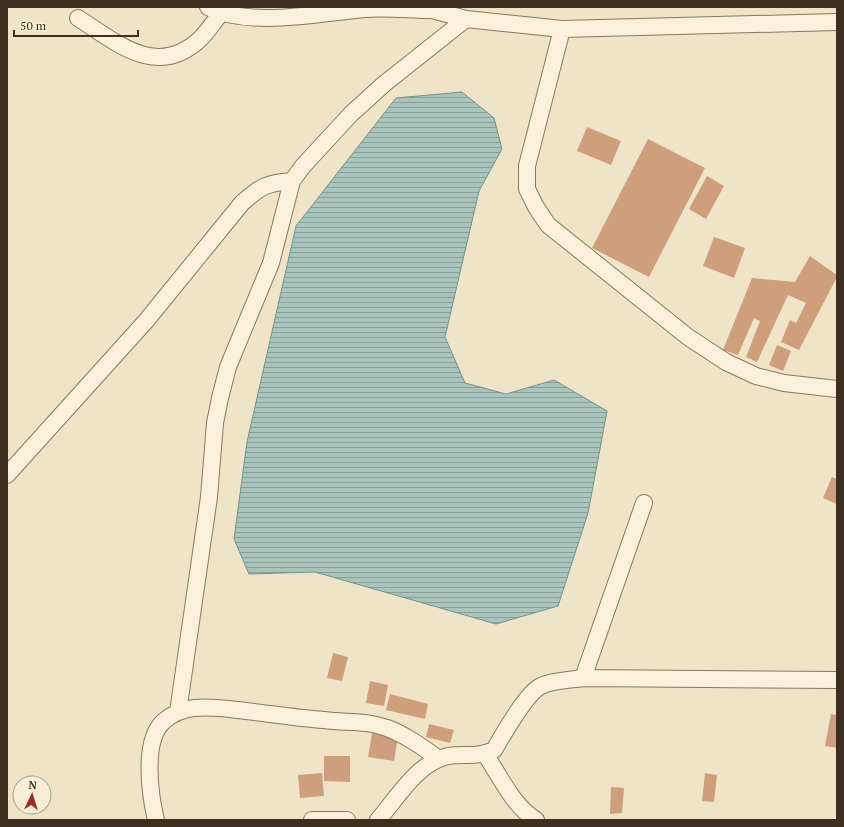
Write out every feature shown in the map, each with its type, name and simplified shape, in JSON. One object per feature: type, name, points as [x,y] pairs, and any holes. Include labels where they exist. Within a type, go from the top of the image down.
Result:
[{"type":"street","points":[[78,18],[131,52],[158,58],[172,56],[185,50],[200,38],[215,9],[240,17],[268,17],[367,9],[433,8],[466,19],[562,29],[837,22]]},
{"type":"street","points":[[178,712],[209,497],[215,423],[219,404],[228,366],[271,263],[292,181],[351,114],[384,84],[466,19]]},
{"type":"street","points":[[562,29],[527,166],[527,189],[536,208],[548,225],[688,337],[726,362],[756,376],[784,383],[837,389]]},
{"type":"street","points":[[7,475],[146,321],[242,203],[255,191],[270,183],[292,181]]},
{"type":"street","points":[[583,678],[644,503]]},
{"type":"street","points":[[378,820],[422,768],[439,759],[450,756],[472,756],[485,754],[494,750],[513,718],[538,687],[546,684],[583,678],[837,680]]},
{"type":"street","points":[[156,820],[151,800],[150,776],[155,734],[164,721],[178,712],[194,708],[214,707],[326,721],[365,722],[386,728],[410,739],[439,759]]},
{"type":"street","points":[[485,754],[518,804],[528,815],[536,820]]},
{"type":"street","points":[[312,820],[347,820]]},
{"type":"water","points":[[462,92],[494,118],[502,149],[479,191],[445,337],[465,383],[506,394],[554,380],[607,411],[588,513],[558,606],[496,624],[315,572],[249,574],[234,539],[247,442],[296,226],[396,98]]},
{"type":"building","points":[[587,127],[621,141],[611,165],[577,151]]},
{"type":"building","points":[[648,139],[705,168],[649,277],[592,248]]},
{"type":"building","points":[[707,176],[724,186],[706,219],[689,209]]},
{"type":"building","points":[[714,237],[745,248],[734,278],[703,266]]},
{"type":"building","points":[[810,256],[837,275],[837,277],[799,350],[781,342],[790,320],[796,323],[806,303],[788,295],[757,362],[746,357],[760,321],[754,318],[738,355],[723,350],[752,278],[795,282]]},
{"type":"building","points":[[777,345],[791,351],[783,371],[769,365]]},
{"type":"building","points":[[832,477],[837,479],[837,504],[823,498]]},
{"type":"building","points":[[333,653],[348,657],[342,681],[327,678]]},
{"type":"building","points":[[370,681],[388,685],[384,706],[366,703]]},
{"type":"building","points":[[390,694],[428,704],[425,719],[386,710]]},
{"type":"building","points":[[831,714],[837,715],[837,748],[825,746]]},
{"type":"building","points":[[429,724],[454,730],[450,743],[426,737]]},
{"type":"building","points":[[372,733],[398,736],[394,761],[368,757]]},
{"type":"building","points":[[324,756],[350,756],[350,782],[324,781]]},
{"type":"building","points":[[322,773],[324,796],[300,798],[298,775]]},
{"type":"building","points":[[705,773],[717,775],[714,802],[702,801]]},
{"type":"building","points":[[611,787],[624,788],[622,813],[610,814]]}]
